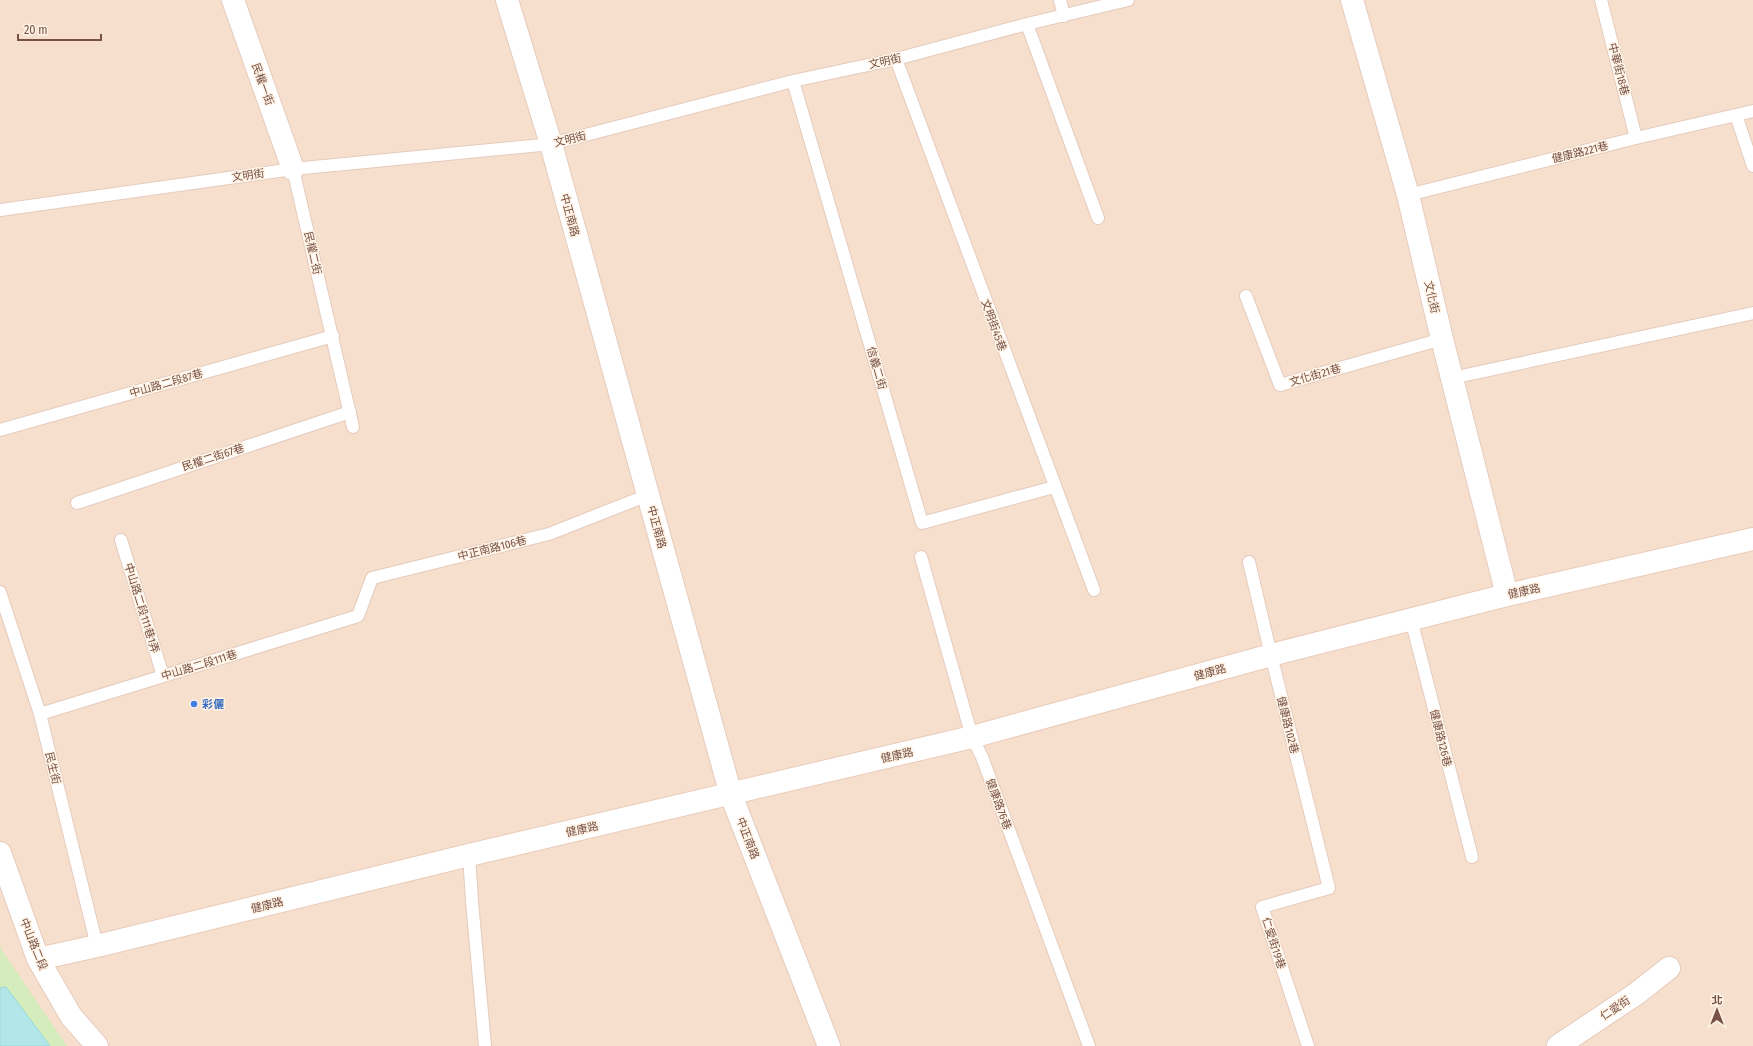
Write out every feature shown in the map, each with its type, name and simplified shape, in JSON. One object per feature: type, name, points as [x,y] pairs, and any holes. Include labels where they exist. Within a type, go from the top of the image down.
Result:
[{"type":"street","name":"民權一街","points":[[233,0],[293,169]]},
{"type":"street","name":"中正南路","points":[[506,0],[551,144],[731,795],[829,1046]]},
{"type":"street","name":"文化街","points":[[1352,0],[1408,195],[1442,339],[1507,595]]},
{"type":"street","name":"健康路","points":[[38,959],[97,946],[469,855],[731,795],[972,737],[1271,655],[1411,619],[1507,595],[1753,539]]},
{"type":"street","name":"中山路二段","points":[[0,853],[38,959],[71,1016],[97,1046]]},
{"type":"street","name":"仁愛街","points":[[1558,1046],[1636,994],[1669,968]]},
{"type":"lane","points":[[1060,0],[1064,16]]},
{"type":"lane","name":"文明街","points":[[0,210],[293,169],[551,144],[794,81],[896,59],[1027,24],[1128,0]]},
{"type":"lane","name":"中華街18巷","points":[[1601,0],[1636,138]]},
{"type":"lane","points":[[1027,24],[1098,218]]},
{"type":"lane","name":"文明街45巷","points":[[896,59],[1054,487],[1094,590]]},
{"type":"lane","name":"信義二街","points":[[794,81],[922,523],[1054,487]]},
{"type":"lane","name":"健康路221巷","points":[[1408,195],[1636,138],[1753,111]]},
{"type":"lane","points":[[1736,115],[1753,166]]},
{"type":"lane","name":"民權二街","points":[[293,169],[353,427]]},
{"type":"lane","name":"文化街21巷","points":[[1246,296],[1280,385],[1442,339]]},
{"type":"lane","points":[[1452,378],[1753,313]]},
{"type":"lane","name":"中山路二段87巷","points":[[0,430],[333,336]]},
{"type":"lane","name":"民權二街67巷","points":[[77,503],[350,412]]},
{"type":"lane","name":"中正南路106巷","points":[[358,616],[372,578],[549,534],[648,495]]},
{"type":"lane","name":"中山路二段111巷1弄","points":[[121,540],[163,676]]},
{"type":"lane","name":"健康路76巷","points":[[920,558],[972,737],[982,757],[1089,1046]]},
{"type":"lane","name":"健康路102巷","points":[[1249,562],[1329,888]]},
{"type":"lane","name":"民生街","points":[[0,592],[40,714],[97,946]]},
{"type":"lane","name":"中山路二段111巷","points":[[40,714],[358,616]]},
{"type":"lane","name":"健康路126巷","points":[[1411,619],[1472,857]]},
{"type":"lane","points":[[469,855],[485,1046]]},
{"type":"lane","name":"仁愛街19巷","points":[[1308,1046],[1262,907],[1329,888]]},
{"type":"shaded area","points":[[0,0],[1753,0],[1753,1046],[0,1046]]},
{"type":"green space","points":[[0,945],[3,952],[67,1046],[0,1046]]},
{"type":"water","points":[[6,987],[50,1046],[0,1046],[0,988]]},
{"type":"place","name":"彩儷","points":[[194,704]]}]
